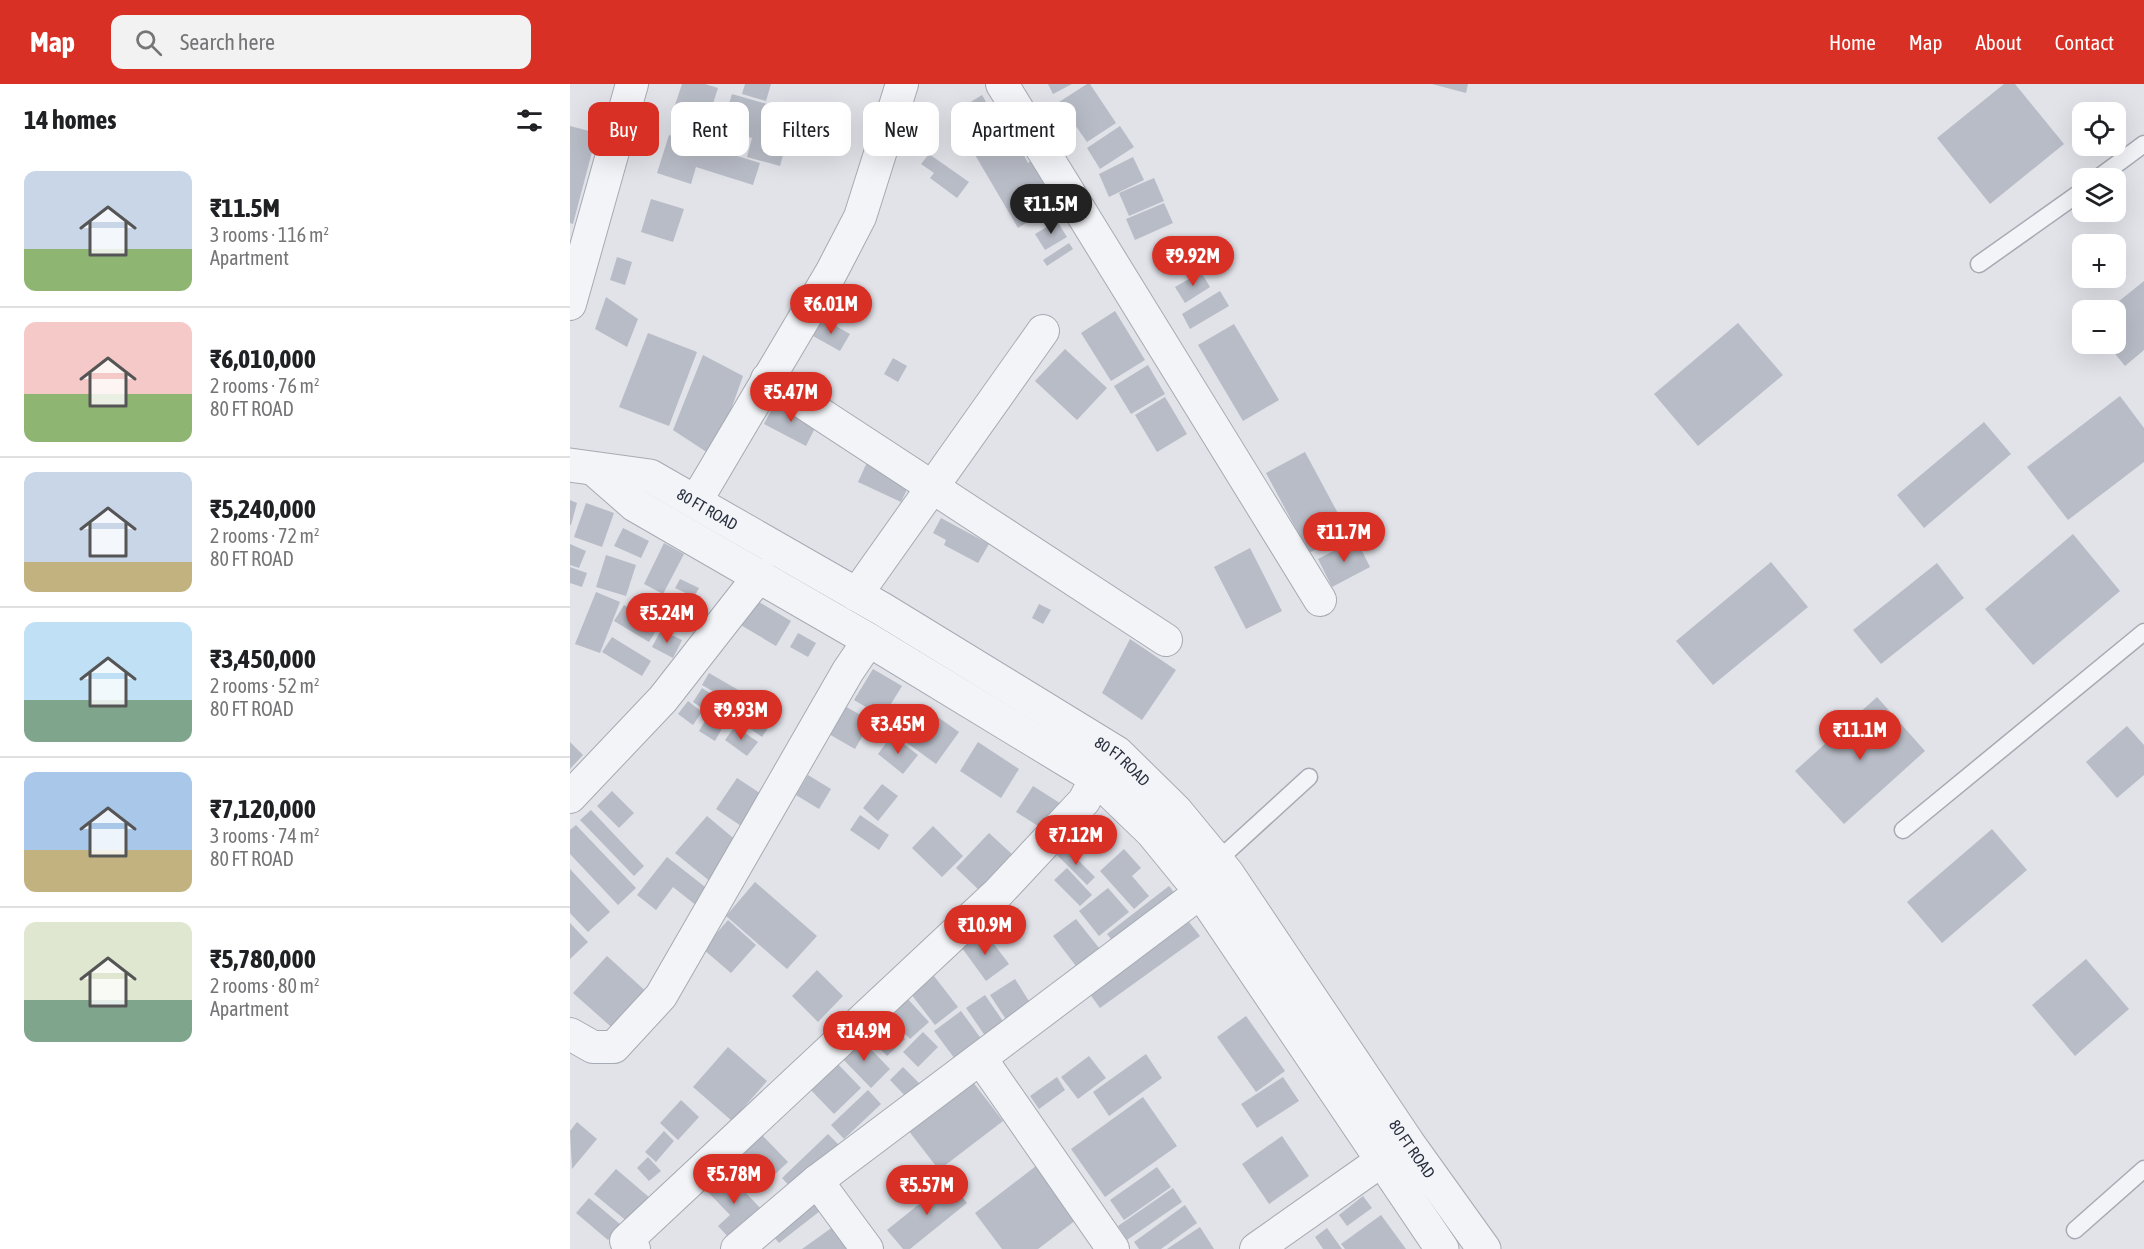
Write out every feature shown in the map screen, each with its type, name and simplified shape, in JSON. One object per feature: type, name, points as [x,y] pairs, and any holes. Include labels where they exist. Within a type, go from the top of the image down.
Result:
[{"type":"street","points":[[570,304],[632,84]]},
{"type":"street","points":[[696,501],[831,273],[860,217],[902,84]]},
{"type":"street","points":[[1002,84],[1320,600]]},
{"type":"street","points":[[856,595],[1043,331]]},
{"type":"street","points":[[767,379],[1166,640]]},
{"type":"street","name":"80 FT ROAD","points":[[582,467],[650,476],[882,609],[1117,753],[1176,811],[1217,861],[1484,1249]]},
{"type":"street","name":"80 FT ROAD","points":[[582,467],[635,505],[760,575],[1096,778],[1152,832],[1201,892],[1442,1249]]},
{"type":"street","points":[[570,797],[663,699],[760,575]]},
{"type":"street","points":[[570,1034],[593,1047],[614,1047],[661,996],[848,671],[869,640]]},
{"type":"street","points":[[634,1249],[626,1241],[998,893],[1084,801],[1096,778]]},
{"type":"street","points":[[737,1249],[817,1181],[1201,892]]},
{"type":"street","points":[[1321,1071],[1348,1053]]},
{"type":"street","points":[[981,1059],[1113,1249]]},
{"type":"street","points":[[1256,1249],[1381,1161]]},
{"type":"street","points":[[817,1181],[867,1249]]},
{"type":"lane","points":[[2112,168],[2144,144]]},
{"type":"lane","points":[[1979,264],[2072,198]]},
{"type":"lane","points":[[1903,830],[2144,632]]},
{"type":"lane","points":[[1217,861],[1309,777]]},
{"type":"lane","points":[[2075,1230],[2144,1169]]},
{"type":"building","points":[[682,84],[705,84],[718,88],[713,102],[676,102]]},
{"type":"building","points":[[745,84],[771,84],[766,101],[742,94]]},
{"type":"building","points":[[1048,84],[1072,84],[1053,94]]},
{"type":"building","points":[[1090,84],[1116,123],[1087,142],[1076,126],[1076,102],[1059,102]]},
{"type":"building","points":[[1432,84],[1468,84],[1466,93]]},
{"type":"building","points":[[2004,84],[2015,84],[2064,144],[1990,204],[1937,138]]},
{"type":"building","points":[[732,94],[761,102],[761,156],[783,156],[780,166],[747,157],[752,138],[749,137],[749,102],[729,102]]},
{"type":"building","points":[[982,95],[986,102],[971,102]]},
{"type":"building","points":[[570,126],[588,131],[588,156],[591,156],[573,224],[570,223]]},
{"type":"building","points":[[1120,126],[1134,147],[1100,169],[1087,148]]},
{"type":"building","points":[[669,135],[671,136],[671,156],[737,156],[760,163],[753,185],[696,167],[691,184],[657,173]]},
{"type":"building","points":[[927,156],[932,156],[969,182],[957,198],[930,178],[934,173],[921,164]]},
{"type":"building","points":[[976,156],[1024,156],[1028,163],[1031,161],[1053,206],[1018,228]]},
{"type":"building","points":[[1133,157],[1144,180],[1109,197],[1099,174]]},
{"type":"building","points":[[1154,178],[1164,201],[1129,216],[1119,193]]},
{"type":"building","points":[[651,199],[684,209],[673,242],[641,232]]},
{"type":"building","points":[[1164,203],[1173,223],[1135,240],[1126,219]]},
{"type":"building","points":[[1057,221],[1067,237],[1045,250],[1035,234]]},
{"type":"building","points":[[1069,243],[1073,249],[1047,266],[1043,260]]},
{"type":"building","points":[[617,257],[632,262],[625,285],[610,280]]},
{"type":"building","points":[[1201,272],[1210,287],[1185,303],[1175,287]]},
{"type":"building","points":[[2144,281],[2144,350],[2125,366],[2115,354],[2126,354],[2126,300],[2120,300]]},
{"type":"building","points":[[1220,291],[1229,306],[1190,329],[1182,314]]},
{"type":"building","points":[[606,297],[638,319],[627,347],[595,329]]},
{"type":"building","points":[[1115,311],[1145,360],[1111,381],[1081,333]]},
{"type":"building","points":[[823,319],[850,334],[840,351],[813,336]]},
{"type":"building","points":[[1738,323],[1783,375],[1698,446],[1654,394]]},
{"type":"building","points":[[1234,324],[1279,400],[1243,421],[1198,345]]},
{"type":"building","points":[[648,333],[697,352],[669,426],[619,407]]},
{"type":"building","points":[[1065,349],[1107,388],[1077,420],[1035,381]]},
{"type":"building","points":[[703,355],[743,376],[714,457],[673,430]]},
{"type":"building","points":[[893,358],[907,366],[898,382],[884,374]]},
{"type":"building","points":[[1148,365],[1165,394],[1131,414],[1114,386]]},
{"type":"building","points":[[2120,396],[2144,428],[2144,462],[2068,520],[2027,467]]},
{"type":"building","points":[[1165,397],[1187,434],[1157,452],[1135,415]]},
{"type":"building","points":[[776,401],[818,422],[806,446],[764,424]]},
{"type":"building","points":[[1984,422],[2011,454],[1924,528],[1897,495]]},
{"type":"building","points":[[1305,452],[1348,532],[1309,553],[1266,473]]},
{"type":"building","points":[[869,458],[912,479],[901,502],[858,482]]},
{"type":"building","points":[[570,500],[577,503],[571,525],[570,525]]},
{"type":"building","points":[[586,503],[614,513],[602,547],[574,537]]},
{"type":"building","points":[[941,518],[989,544],[978,563],[944,545],[946,540],[933,533]]},
{"type":"building","points":[[623,528],[649,541],[641,558],[614,546]]},
{"type":"building","points":[[2073,534],[2120,591],[2033,665],[1985,609]]},
{"type":"building","points":[[1356,539],[1370,567],[1332,587],[1318,559]]},
{"type":"building","points":[[664,543],[684,554],[663,594],[644,584]]},
{"type":"building","points":[[570,544],[586,551],[579,568],[570,565]]},
{"type":"building","points":[[1250,548],[1282,611],[1246,629],[1214,567]]},
{"type":"building","points":[[606,555],[636,565],[626,596],[596,587]]},
{"type":"building","points":[[1771,562],[1808,607],[1713,685],[1676,641]]},
{"type":"building","points":[[1937,563],[1964,598],[1881,664],[1853,630]]},
{"type":"building","points":[[570,567],[587,573],[582,587],[570,583]]},
{"type":"building","points":[[680,579],[699,588],[694,597],[675,588]]},
{"type":"building","points":[[596,592],[620,602],[600,653],[575,644]]},
{"type":"building","points":[[754,599],[791,621],[776,646],[739,624]]},
{"type":"building","points":[[1039,604],[1051,610],[1043,624],[1032,618]]},
{"type":"building","points":[[624,605],[659,626],[649,642],[614,621]]},
{"type":"building","points":[[661,630],[682,640],[673,658],[652,647]]},
{"type":"building","points":[[798,633],[816,643],[808,657],[790,647]]},
{"type":"building","points":[[612,637],[651,661],[642,676],[602,652]]},
{"type":"building","points":[[1130,639],[1176,670],[1142,720],[1102,693]]},
{"type":"building","points":[[873,669],[902,686],[883,717],[854,700]]},
{"type":"building","points":[[709,673],[740,691],[733,703],[702,685]]},
{"type":"building","points":[[702,688],[740,713],[731,728],[693,702]]},
{"type":"building","points":[[1877,697],[1925,751],[1844,824],[1795,771]]},
{"type":"building","points":[[688,701],[702,712],[693,725],[678,714]]},
{"type":"building","points":[[752,704],[774,719],[762,737],[740,722]]},
{"type":"building","points":[[843,705],[871,721],[855,749],[827,733]]},
{"type":"building","points":[[922,706],[959,732],[936,764],[899,737]]},
{"type":"building","points":[[708,716],[724,725],[715,741],[699,731]]},
{"type":"building","points":[[735,726],[758,742],[747,756],[725,740]]},
{"type":"building","points":[[2127,726],[2144,745],[2144,775],[2117,798],[2086,762]]},
{"type":"building","points":[[892,735],[918,755],[903,774],[878,754]]},
{"type":"building","points":[[570,742],[583,755],[570,769]]},
{"type":"building","points":[[978,742],[1019,769],[1001,798],[960,771]]},
{"type":"building","points":[[808,775],[831,789],[819,809],[796,795]]},
{"type":"building","points":[[737,778],[766,797],[744,828],[716,809]]},
{"type":"building","points":[[882,784],[898,796],[878,821],[863,808]]},
{"type":"building","points":[[1033,786],[1063,805],[1046,831],[1016,812]]},
{"type":"building","points":[[612,791],[634,813],[619,828],[597,806]]},
{"type":"building","points":[[591,810],[644,866],[634,876],[580,820]]},
{"type":"building","points":[[860,815],[889,835],[879,850],[850,830]]},
{"type":"building","points":[[707,816],[744,847],[717,887],[675,853]]},
{"type":"building","points":[[576,825],[636,888],[618,905],[570,854],[570,830]]},
{"type":"building","points":[[933,826],[963,856],[942,877],[912,848]]},
{"type":"building","points":[[1992,829],[2027,870],[1942,943],[1907,902]]},
{"type":"building","points":[[989,833],[1014,856],[980,891],[956,868]]},
{"type":"building","points":[[1065,847],[1095,877],[1087,885],[1057,855]]},
{"type":"building","points":[[1124,849],[1141,868],[1132,876],[1149,896],[1134,909],[1100,871]]},
{"type":"building","points":[[667,857],[714,894],[702,910],[673,887],[656,910],[637,895]]},
{"type":"building","points":[[1067,868],[1092,895],[1080,906],[1054,880]]},
{"type":"building","points":[[570,869],[610,912],[588,932],[570,913]]},
{"type":"building","points":[[755,882],[817,936],[787,969],[726,916]]},
{"type":"building","points":[[1169,886],[1180,900],[1118,948],[1107,934]]},
{"type":"building","points":[[1108,888],[1129,912],[1099,936],[1079,911]]},
{"type":"building","points":[[1076,919],[1099,948],[1076,966],[1053,936]]},
{"type":"building","points":[[728,920],[756,945],[731,973],[703,949]]},
{"type":"building","points":[[1189,922],[1200,936],[1100,1008],[1089,993]]},
{"type":"building","points":[[570,923],[588,942],[570,959]]},
{"type":"building","points":[[984,931],[1009,964],[986,981],[962,948]]},
{"type":"building","points":[[607,956],[650,995],[617,1032],[573,993]]},
{"type":"building","points":[[2086,959],[2129,1009],[2075,1056],[2032,1005]]},
{"type":"building","points":[[817,970],[843,996],[818,1022],[792,996]]},
{"type":"building","points":[[934,976],[958,1007],[935,1025],[911,994]]},
{"type":"building","points":[[1015,979],[1034,1009],[1009,1024],[990,995]]},
{"type":"building","points":[[985,995],[1007,1027],[988,1040],[966,1008]]},
{"type":"building","points":[[905,996],[929,1022],[910,1039],[886,1014]]},
{"type":"building","points":[[961,1011],[985,1044],[958,1063],[934,1031]]},
{"type":"building","points":[[880,1014],[905,1039],[887,1056],[863,1031]]},
{"type":"building","points":[[1246,1016],[1285,1071],[1256,1092],[1217,1037]]},
{"type":"building","points":[[923,1032],[938,1047],[918,1067],[903,1052]]},
{"type":"building","points":[[857,1035],[890,1069],[871,1088],[838,1054]]},
{"type":"building","points":[[728,1047],[767,1081],[732,1121],[693,1087]]},
{"type":"building","points":[[1146,1054],[1162,1078],[1109,1116],[1093,1092]]},
{"type":"building","points":[[1089,1056],[1106,1078],[1078,1099],[1061,1077]]},
{"type":"building","points":[[834,1060],[861,1088],[834,1114],[807,1086]]},
{"type":"building","points":[[903,1067],[925,1089],[911,1102],[890,1080]]},
{"type":"building","points":[[969,1077],[1003,1121],[939,1170],[905,1126]]},
{"type":"building","points":[[1057,1077],[1065,1090],[1039,1109],[1030,1096]]},
{"type":"building","points":[[1283,1077],[1299,1101],[1257,1128],[1241,1104]]},
{"type":"building","points":[[868,1090],[881,1104],[844,1139],[831,1125]]},
{"type":"building","points":[[1143,1097],[1177,1146],[1105,1197],[1071,1149]]},
{"type":"building","points":[[681,1100],[699,1117],[678,1140],[660,1123]]},
{"type":"building","points":[[577,1122],[597,1139],[572,1169],[570,1131]]},
{"type":"building","points":[[664,1131],[674,1141],[656,1162],[645,1152]]},
{"type":"building","points":[[760,1133],[788,1162],[770,1179],[742,1151]]},
{"type":"building","points":[[828,1134],[843,1149],[797,1194],[782,1178]]},
{"type":"building","points":[[1282,1136],[1309,1176],[1269,1204],[1242,1164]]},
{"type":"building","points":[[648,1157],[661,1171],[649,1181],[637,1168]]},
{"type":"building","points":[[1036,1166],[1076,1220],[1038,1249],[1002,1249],[975,1213]]},
{"type":"building","points":[[1157,1167],[1171,1187],[1124,1220],[1110,1200]]},
{"type":"building","points":[[616,1169],[650,1198],[629,1223],[594,1194]]},
{"type":"building","points":[[725,1171],[763,1211],[732,1241],[718,1226],[730,1215],[706,1190]]},
{"type":"building","points":[[949,1180],[967,1203],[910,1249],[903,1249],[887,1230]]},
{"type":"building","points":[[1173,1188],[1182,1202],[1127,1240],[1118,1226]]},
{"type":"building","points":[[807,1193],[820,1211],[779,1243],[765,1226]]},
{"type":"building","points":[[1363,1196],[1372,1208],[1347,1226],[1339,1215]]},
{"type":"building","points":[[589,1198],[621,1225],[608,1240],[576,1213]]},
{"type":"building","points":[[1185,1205],[1197,1223],[1161,1249],[1139,1249],[1134,1242]]},
{"type":"building","points":[[1381,1215],[1406,1249],[1345,1249],[1341,1244]]},
{"type":"building","points":[[837,1224],[856,1249],[802,1249]]},
{"type":"building","points":[[1200,1227],[1214,1249],[1167,1249]]},
{"type":"building","points":[[1327,1228],[1342,1249],[1323,1249],[1315,1237]]}]
